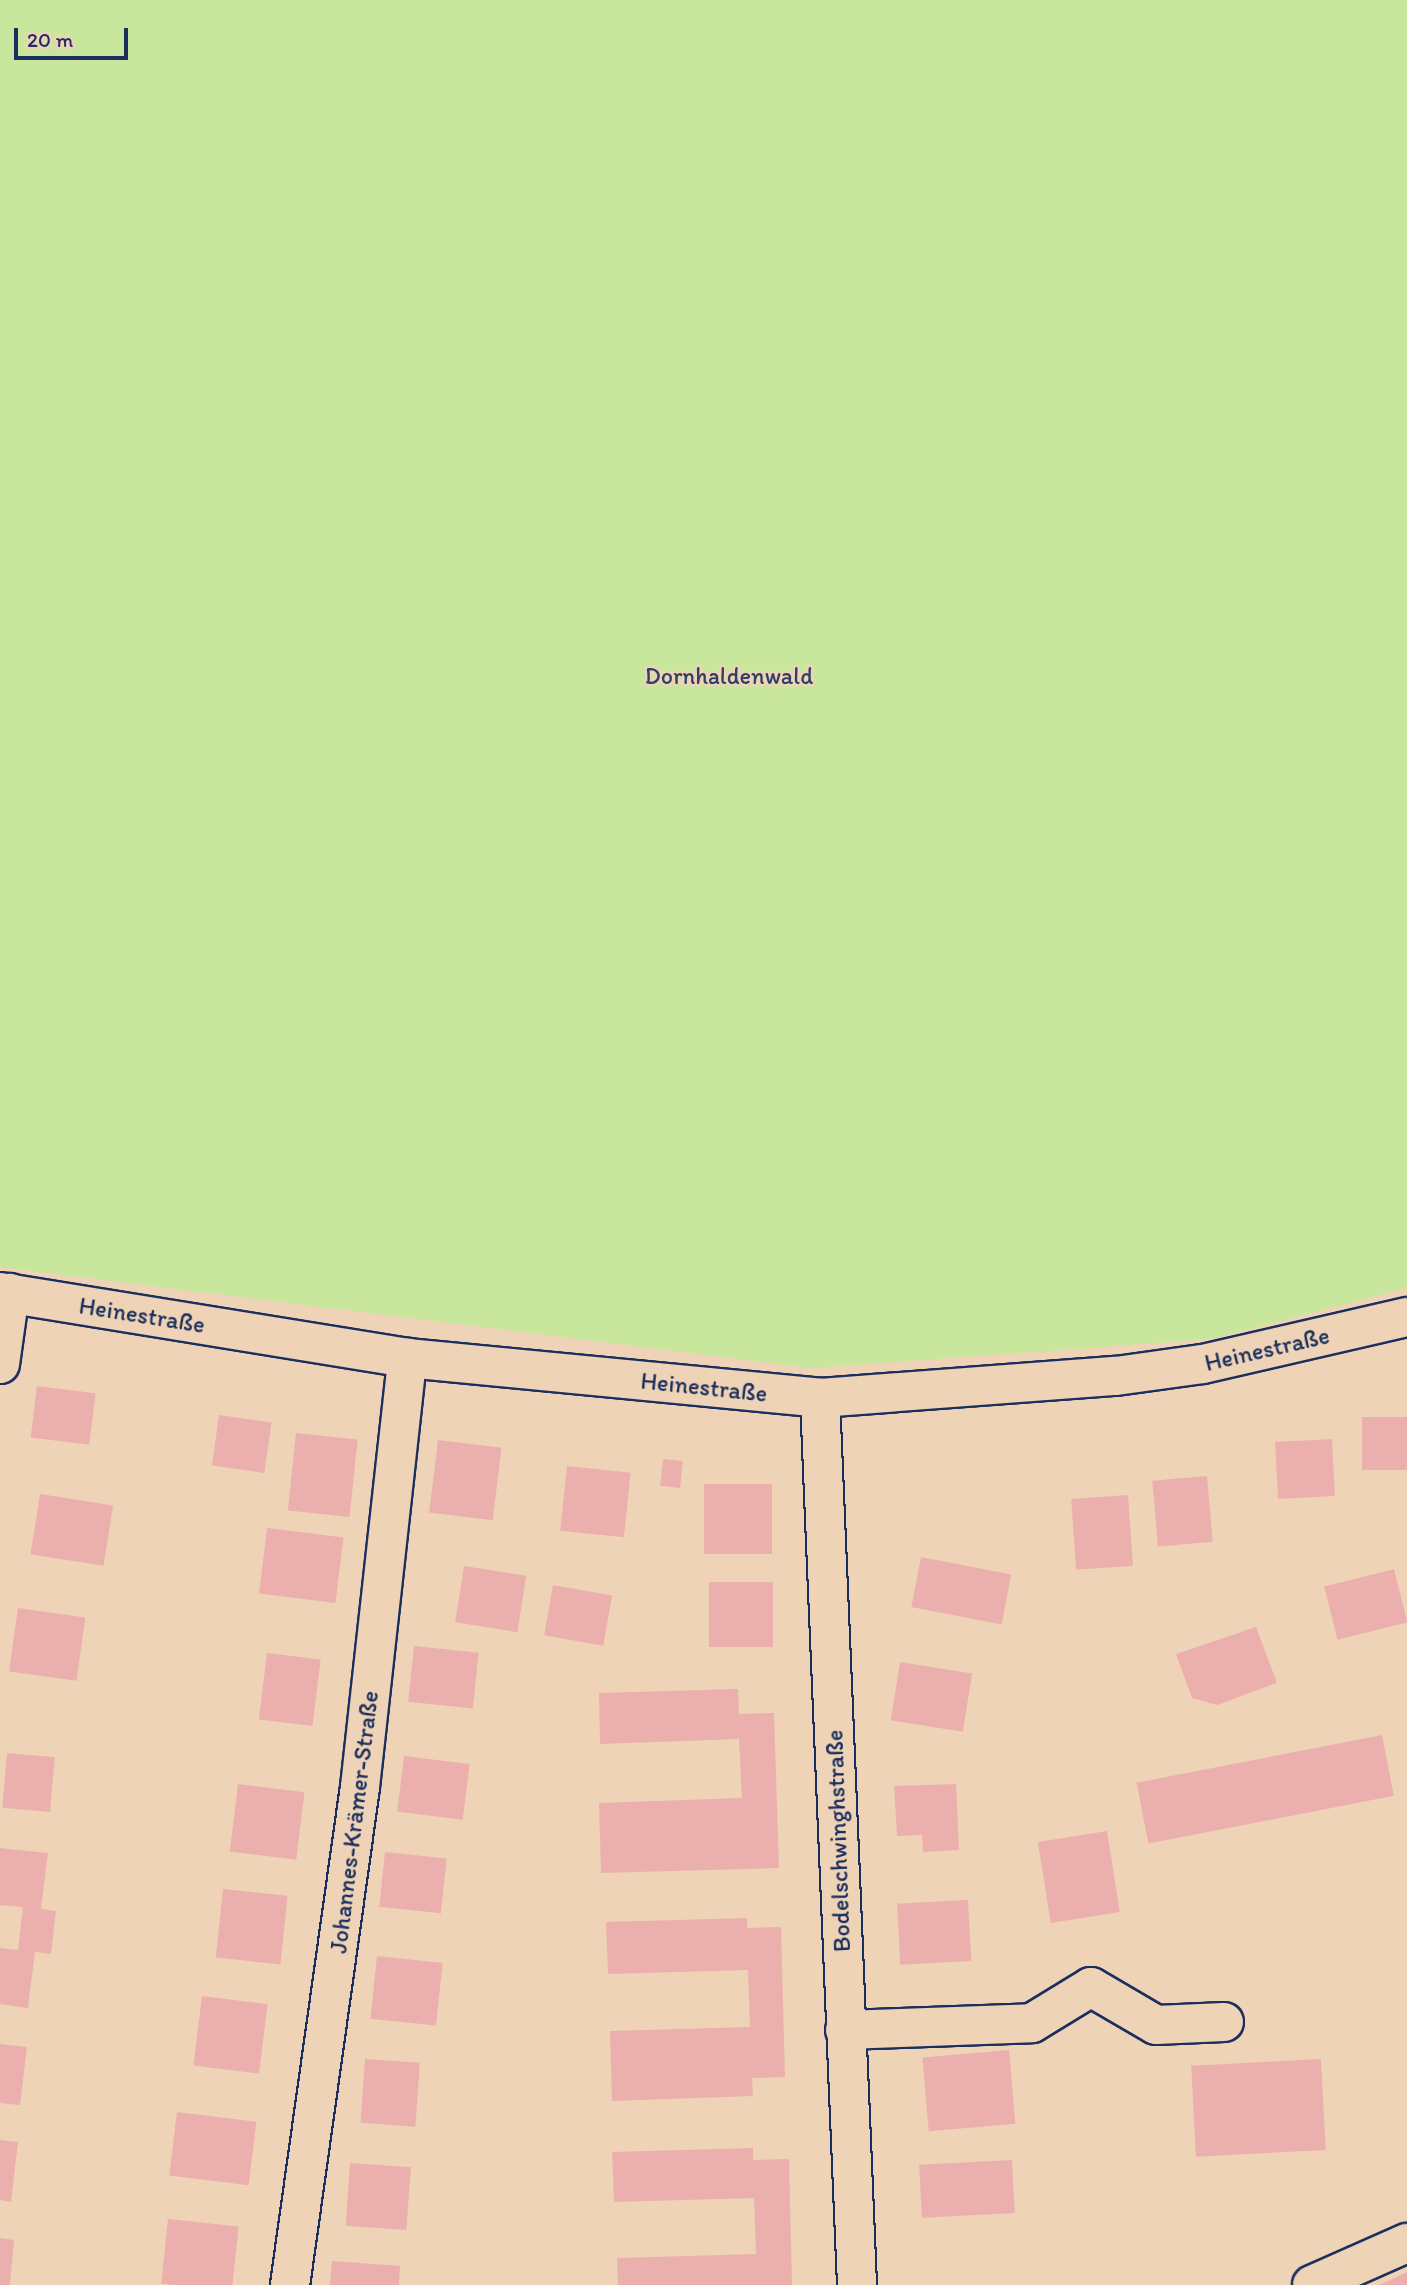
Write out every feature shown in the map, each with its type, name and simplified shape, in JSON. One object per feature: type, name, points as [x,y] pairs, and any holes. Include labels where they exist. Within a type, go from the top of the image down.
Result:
[{"type":"street","name":"Heinestraße","points":[[5,1293],[407,1358],[820,1398],[1116,1376],[1203,1364],[1407,1317]]},
{"type":"street","points":[[0,1364],[5,1293]]},
{"type":"street","name":"Johannes-Krämer-Straße","points":[[290,2285],[360,1787],[407,1358]]},
{"type":"street","name":"Bodelschwinghstraße","points":[[820,1398],[857,2285]]},
{"type":"street","points":[[845,2030],[1032,2023],[1091,1987],[1156,2025],[1224,2022]]},
{"type":"street","points":[[1311,2285],[1407,2243]]},
{"type":"green space","name":"Dornhaldenwald","points":[[0,0],[1407,0],[1407,1288],[1211,1339],[811,1368],[0,1267]]},
{"type":"building","points":[[37,1386],[96,1393],[89,1445],[31,1438]]},
{"type":"building","points":[[219,1415],[271,1422],[264,1473],[212,1466]]},
{"type":"building","points":[[1362,1417],[1407,1417],[1407,1470],[1362,1470]]},
{"type":"building","points":[[296,1433],[358,1439],[350,1517],[288,1511]]},
{"type":"building","points":[[1332,1439],[1335,1496],[1278,1499],[1275,1442]]},
{"type":"building","points":[[438,1440],[502,1448],[493,1520],[429,1512]]},
{"type":"building","points":[[663,1459],[683,1461],[680,1488],[660,1486]]},
{"type":"building","points":[[567,1466],[631,1473],[624,1537],[560,1531]]},
{"type":"building","points":[[1207,1476],[1213,1542],[1158,1547],[1152,1481]]},
{"type":"building","points":[[704,1484],[772,1484],[772,1554],[704,1554]]},
{"type":"building","points":[[40,1494],[113,1506],[104,1566],[30,1554]]},
{"type":"building","points":[[1128,1495],[1133,1566],[1076,1570],[1071,1499]]},
{"type":"building","points":[[267,1528],[343,1537],[335,1603],[259,1594]]},
{"type":"building","points":[[921,1557],[1011,1575],[1002,1625],[911,1607]]},
{"type":"building","points":[[464,1566],[526,1576],[517,1632],[455,1622]]},
{"type":"building","points":[[1394,1569],[1407,1622],[1337,1640],[1324,1586]]},
{"type":"building","points":[[709,1582],[773,1582],[773,1647],[709,1647]]},
{"type":"building","points":[[553,1585],[612,1595],[603,1646],[544,1635]]},
{"type":"building","points":[[18,1608],[85,1617],[76,1681],[9,1671]]},
{"type":"building","points":[[1256,1627],[1277,1683],[1217,1705],[1192,1698],[1176,1654]]},
{"type":"building","points":[[414,1646],[479,1653],[473,1708],[408,1702]]},
{"type":"building","points":[[267,1653],[321,1660],[312,1726],[259,1720]]},
{"type":"building","points":[[900,1662],[972,1673],[963,1732],[891,1720]]},
{"type":"building","points":[[738,1689],[739,1714],[774,1713],[779,1868],[601,1873],[599,1803],[742,1798],[739,1739],[600,1744],[599,1693]]},
{"type":"building","points":[[1382,1735],[1394,1796],[1148,1844],[1137,1783]]},
{"type":"building","points":[[7,1753],[55,1757],[50,1812],[2,1808]]},
{"type":"building","points":[[404,1756],[470,1764],[463,1820],[397,1812]]},
{"type":"building","points":[[238,1784],[305,1792],[296,1860],[230,1851]]},
{"type":"building","points":[[956,1784],[959,1850],[923,1852],[922,1835],[897,1836],[894,1786]]},
{"type":"building","points":[[1107,1831],[1120,1912],[1051,1923],[1038,1842]]},
{"type":"building","points":[[0,1848],[48,1853],[41,1909],[56,1911],[51,1954],[35,1952],[28,2008],[0,2004],[0,1948],[18,1950],[23,1907],[0,1905]]},
{"type":"building","points":[[385,1852],[447,1858],[441,1913],[379,1907]]},
{"type":"building","points":[[223,1889],[288,1896],[280,1964],[216,1958]]},
{"type":"building","points":[[968,1900],[971,1961],[900,1965],[897,1904]]},
{"type":"building","points":[[747,1918],[747,1928],[781,1927],[785,2077],[752,2078],[753,2096],[612,2101],[610,2031],[750,2027],[748,1970],[608,1974],[606,1922]]},
{"type":"building","points":[[377,1956],[443,1963],[436,2026],[370,2019]]},
{"type":"building","points":[[202,1996],[268,2004],[259,2074],[193,2065]]},
{"type":"building","points":[[0,2044],[27,2047],[20,2105],[0,2103]]},
{"type":"building","points":[[1009,2050],[1015,2124],[929,2131],[922,2058]]},
{"type":"building","points":[[365,2059],[420,2063],[415,2127],[361,2123]]},
{"type":"building","points":[[1321,2059],[1326,2150],[1196,2157],[1191,2066]]},
{"type":"building","points":[[177,2112],[256,2122],[249,2185],[169,2176]]},
{"type":"building","points":[[0,2140],[18,2142],[11,2202],[0,2200]]},
{"type":"building","points":[[753,2148],[753,2160],[789,2159],[792,2285],[618,2285],[617,2258],[756,2254],[754,2198],[614,2202],[612,2152]]},
{"type":"building","points":[[1012,2160],[1015,2213],[922,2218],[919,2165]]},
{"type":"building","points":[[350,2163],[411,2167],[406,2230],[346,2226]]},
{"type":"building","points":[[168,2219],[239,2226],[232,2285],[161,2284]]},
{"type":"building","points":[[0,2238],[14,2240],[10,2285],[0,2285]]},
{"type":"building","points":[[332,2261],[400,2266],[399,2285],[330,2285]]},
{"type":"building","points":[[1407,2272],[1407,2285],[1379,2285]]}]
